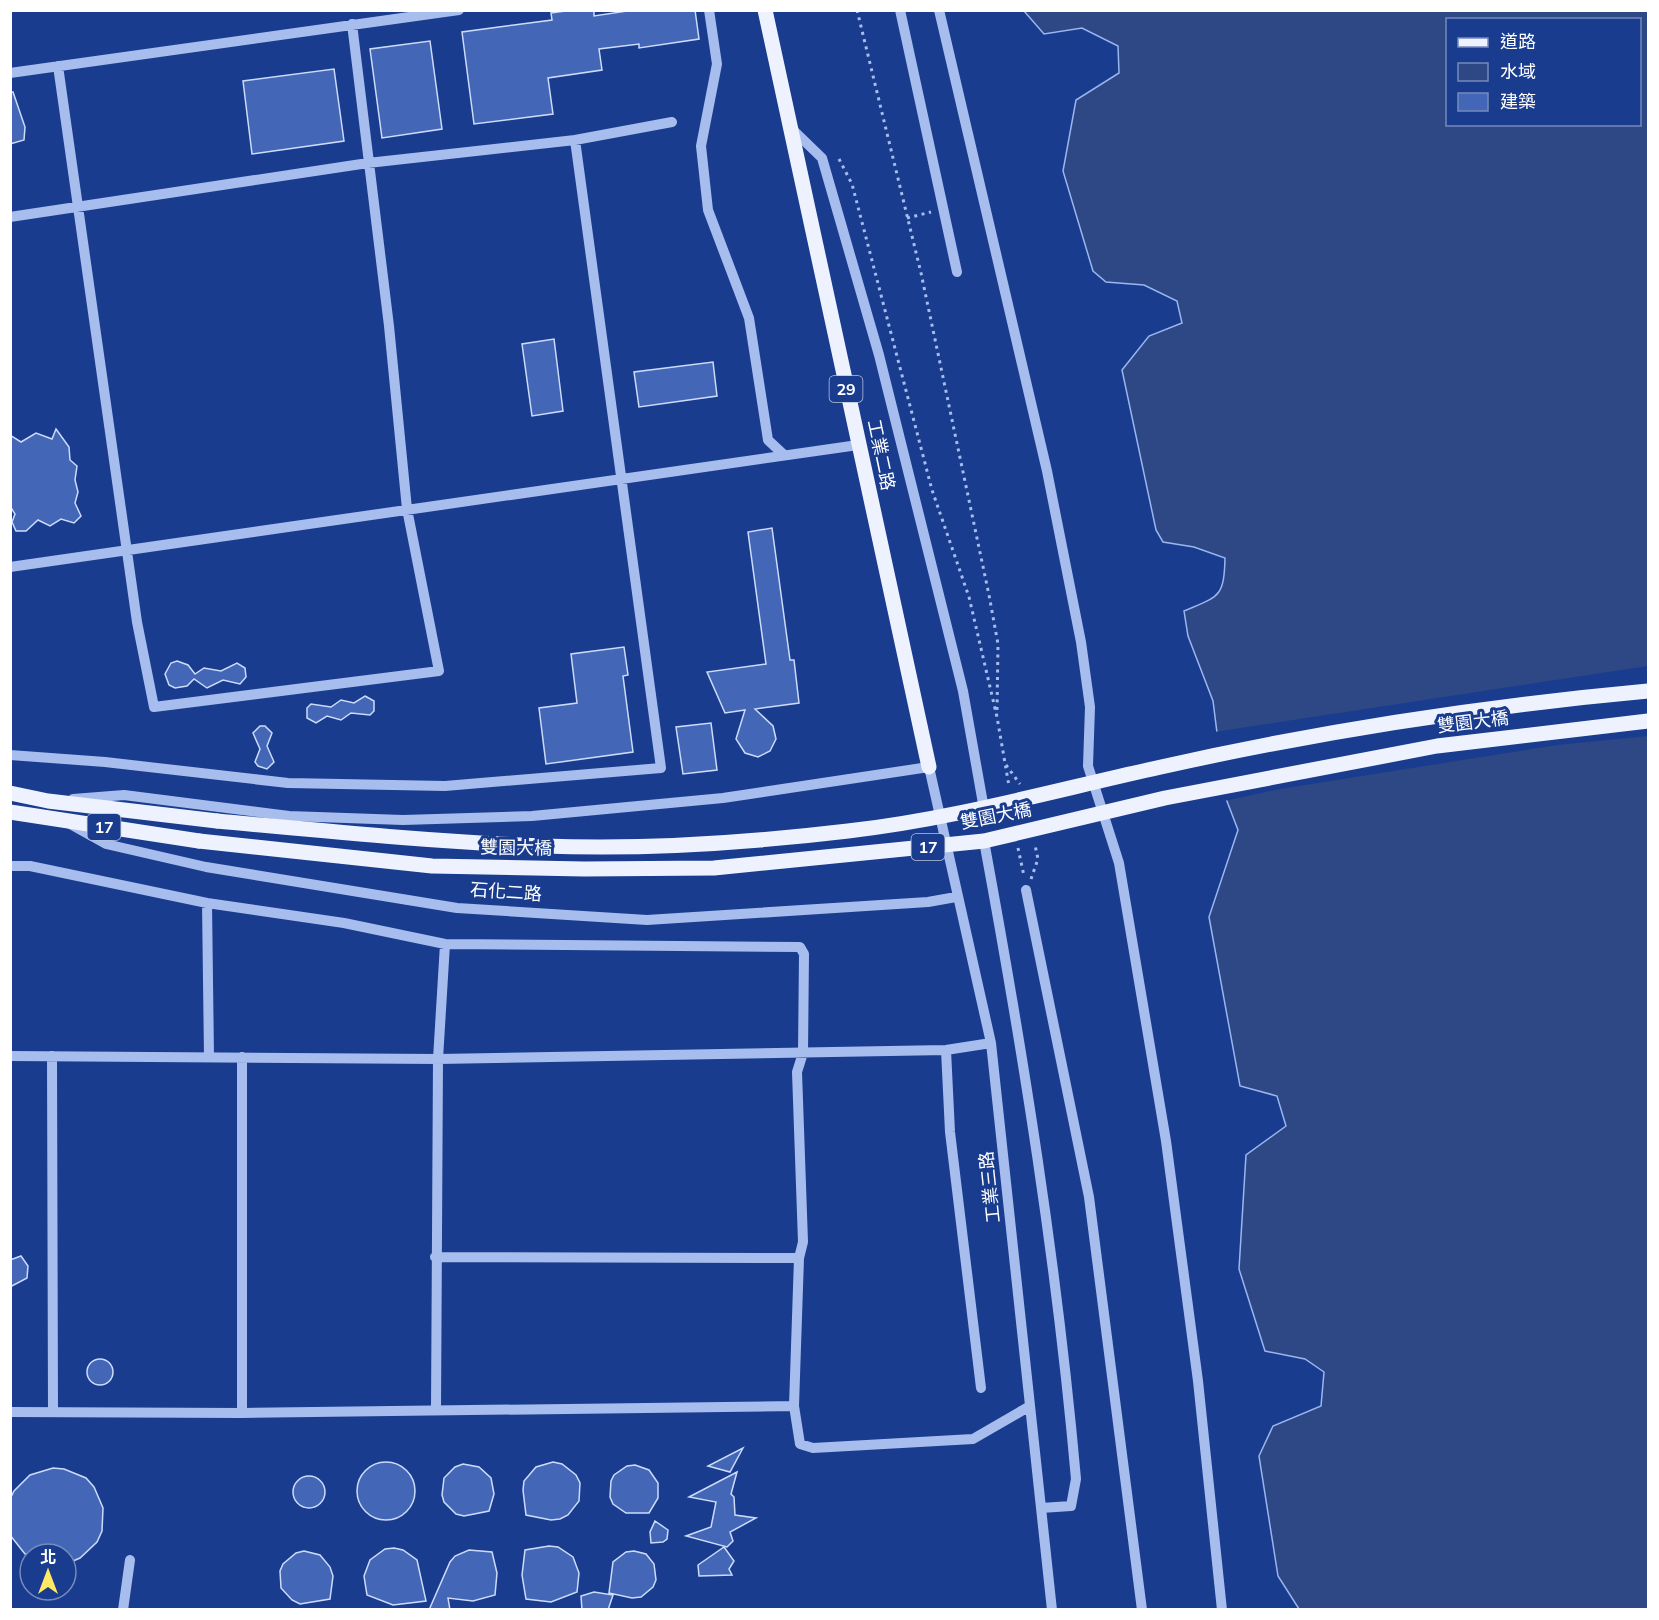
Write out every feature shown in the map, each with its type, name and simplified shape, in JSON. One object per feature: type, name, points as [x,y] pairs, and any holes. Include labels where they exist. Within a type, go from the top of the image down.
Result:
[{"type":"main road","name":"工業二路","points":[[765,10],[929,767]]},
{"type":"main road","name":"雙園大橋","points":[[48,801],[217,821],[379,836],[546,846],[715,844],[850,831],[984,809],[1161,766],[1276,744],[1447,715],[1648,691]]},
{"type":"main road","name":"雙園大橋","points":[[199,841],[432,866],[584,869],[714,868],[984,841],[1165,798],[1437,746],[1648,721]]},
{"type":"main road","name":"17","points":[[10,793],[48,801]]},
{"type":"main road","name":"石化二路","points":[[10,812],[199,841]]},
{"type":"street","points":[[10,73],[202,48],[352,24],[459,10]]},
{"type":"street","points":[[710,10],[717,64],[702,146],[708,210],[749,318],[768,440],[784,455]]},
{"type":"street","points":[[900,10],[957,272]]},
{"type":"street","points":[[939,10],[1047,471],[1081,642],[1090,708],[1088,766],[1119,862],[1166,1141],[1198,1381],[1222,1610]]},
{"type":"street","points":[[58,66],[127,551],[154,707],[439,671],[407,509],[389,326],[352,24]]},
{"type":"street","points":[[10,217],[368,163],[575,140],[672,122]]},
{"type":"street","points":[[789,125],[822,158],[879,355],[963,691],[984,809]]},
{"type":"street","points":[[10,755],[105,762],[288,783],[423,786],[661,768],[575,140]]},
{"type":"street","points":[[10,567],[858,445]]},
{"type":"street","points":[[48,801],[124,795],[289,816],[403,820],[520,816],[723,798],[929,767]]},
{"type":"street","name":"工業三路","points":[[929,767],[956,897],[991,1043],[1052,1610]]},
{"type":"street","name":"石化二路","points":[[64,821],[106,844],[206,867],[457,908],[647,920],[916,903],[956,897]]},
{"type":"street","points":[[984,841],[1036,1143],[1057,1287],[1076,1479],[1071,1506],[1041,1508]]},
{"type":"street","points":[[10,866],[30,866],[207,903],[344,923],[445,944],[800,947],[804,954],[803,1053],[797,1072],[803,1242],[799,1258],[794,1406],[800,1444],[813,1448],[973,1439],[1030,1406]]},
{"type":"street","points":[[1026,890],[1089,1197],[1142,1610]]},
{"type":"street","points":[[207,903],[208,1057]]},
{"type":"street","points":[[436,1409],[435,1257],[438,1059],[445,944]]},
{"type":"street","points":[[10,1056],[438,1059],[946,1050],[991,1043]]},
{"type":"street","points":[[946,1050],[950,1132],[981,1388]]},
{"type":"street","points":[[52,1056],[53,1410]]},
{"type":"street","points":[[242,1058],[242,1413]]},
{"type":"street","points":[[435,1257],[799,1258]]},
{"type":"street","points":[[10,1412],[53,1410],[242,1413],[794,1406]]},
{"type":"street","points":[[123,1610],[130,1560]]},
{"type":"path","points":[[857,10],[950,406],[998,644],[996,717]]},
{"type":"path","points":[[836,155],[852,184],[932,490],[969,597],[996,717],[1012,803]]},
{"type":"path","points":[[907,218],[944,209]]},
{"type":"path","points":[[1016,834],[1026,890]]},
{"type":"water","points":[[1024,11],[1648,11],[1648,1609],[1299,1609],[1278,1576],[1259,1456],[1273,1426],[1321,1406],[1324,1372],[1305,1359],[1265,1351],[1239,1269],[1246,1155],[1286,1126],[1277,1096],[1240,1086],[1209,917],[1238,830],[1225,796],[1213,701],[1188,636],[1184,611],[1217,594],[1223,581],[1225,558],[1194,547],[1163,542],[1156,530],[1122,370],[1149,336],[1182,323],[1177,301],[1144,285],[1106,282],[1093,271],[1063,171],[1076,100],[1119,73],[1118,46],[1082,28],[1044,34]]},
{"type":"pier","points":[[1648,666],[1648,736],[1557,745],[1280,789],[1224,801],[1222,796],[1214,732]]},
{"type":"building","points":[[594,10],[594,16],[634,10],[695,10],[699,39],[639,48],[639,44],[599,49],[602,70],[548,78],[553,114],[474,124],[462,32],[552,20],[551,13]]},
{"type":"building","points":[[430,41],[442,129],[382,138],[370,49]]},
{"type":"building","points":[[334,69],[344,141],[252,154],[243,81]]},
{"type":"building","points":[[13,92],[25,127],[24,140],[10,144],[10,93]]},
{"type":"building","points":[[554,339],[563,411],[532,416],[522,344]]},
{"type":"building","points":[[713,362],[717,396],[639,407],[634,372]]},
{"type":"building","points":[[56,429],[69,447],[70,460],[77,466],[75,480],[78,492],[75,503],[81,516],[74,523],[61,519],[50,526],[38,520],[26,531],[16,531],[12,522],[15,514],[10,506],[10,435],[21,442],[36,433],[52,439]]},
{"type":"building","points":[[772,528],[790,660],[794,660],[799,703],[755,709],[773,726],[776,739],[770,751],[758,757],[745,753],[736,739],[745,710],[725,713],[707,672],[766,664],[748,532]]},
{"type":"building","points":[[624,647],[628,675],[623,676],[633,752],[546,764],[539,708],[577,703],[571,654]]},
{"type":"building","points":[[177,661],[188,665],[195,674],[204,668],[221,671],[237,663],[245,668],[246,677],[240,684],[223,680],[207,688],[194,679],[187,686],[175,688],[169,685],[165,674],[171,663]]},
{"type":"building","points":[[365,696],[374,701],[374,711],[370,715],[351,713],[341,720],[327,716],[316,723],[307,718],[307,708],[311,704],[331,707],[341,700],[354,703]]},
{"type":"building","points":[[711,723],[717,770],[683,774],[676,727]]},
{"type":"building","points":[[260,726],[265,726],[272,733],[267,746],[274,762],[267,769],[258,766],[255,762],[260,749],[253,733]]},
{"type":"building","points":[[21,1256],[28,1266],[27,1278],[10,1287],[10,1260]]},
{"type":"building","points":[[100,1359],[109,1363],[113,1372],[109,1381],[100,1385],[91,1381],[87,1372],[91,1363]]},
{"type":"building","points":[[743,1448],[730,1472],[708,1466]]},
{"type":"building","points":[[386,1462],[397,1464],[410,1475],[415,1491],[413,1502],[402,1515],[386,1520],[375,1518],[362,1507],[357,1491],[359,1480],[370,1467]]},
{"type":"building","points":[[553,1462],[562,1464],[576,1475],[580,1483],[579,1501],[568,1515],[560,1519],[551,1520],[526,1515],[524,1481],[536,1467]]},
{"type":"building","points":[[463,1464],[479,1467],[491,1478],[494,1494],[489,1511],[464,1516],[456,1514],[444,1502],[442,1495],[444,1478],[455,1467]]},
{"type":"building","points":[[635,1465],[649,1470],[658,1483],[658,1498],[649,1513],[626,1513],[613,1504],[610,1497],[611,1481],[614,1475],[627,1466]]},
{"type":"building","points":[[53,1468],[64,1469],[86,1478],[94,1487],[103,1508],[102,1531],[97,1542],[80,1558],[78,1559],[78,1542],[18,1542],[18,1545],[10,1535],[10,1499],[14,1491],[30,1475]]},
{"type":"building","points":[[737,1472],[731,1494],[734,1497],[735,1515],[756,1518],[730,1532],[733,1541],[727,1547],[686,1536],[711,1527],[716,1502],[689,1497]]},
{"type":"building","points":[[309,1476],[320,1481],[325,1492],[320,1503],[309,1508],[298,1503],[293,1492],[298,1481]]},
{"type":"building","points":[[655,1521],[668,1530],[667,1539],[663,1542],[651,1543],[650,1532]]},
{"type":"building","points":[[549,1546],[558,1547],[573,1557],[579,1573],[577,1592],[551,1602],[526,1599],[522,1575],[525,1550]]},
{"type":"building","points":[[724,1547],[734,1561],[729,1569],[732,1575],[699,1576],[698,1565]]},
{"type":"building","points":[[385,1549],[403,1550],[417,1560],[426,1601],[393,1605],[367,1595],[364,1576],[370,1560]]},
{"type":"building","points":[[469,1550],[492,1552],[497,1573],[495,1595],[473,1601],[448,1598],[450,1610],[429,1610],[450,1562],[455,1556]]},
{"type":"building","points":[[304,1551],[320,1555],[330,1567],[333,1576],[330,1599],[300,1604],[292,1600],[281,1588],[280,1571],[283,1564],[296,1553]]},
{"type":"building","points":[[626,1552],[646,1554],[654,1564],[656,1580],[653,1587],[641,1597],[632,1598],[609,1593],[613,1562]]},
{"type":"building","points":[[594,1592],[613,1595],[608,1610],[582,1610],[581,1596]]}]
